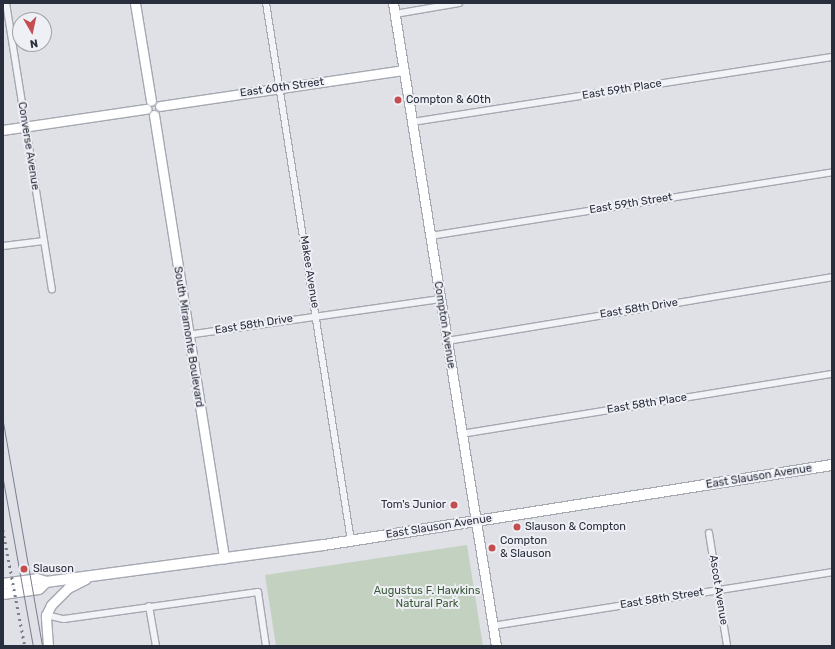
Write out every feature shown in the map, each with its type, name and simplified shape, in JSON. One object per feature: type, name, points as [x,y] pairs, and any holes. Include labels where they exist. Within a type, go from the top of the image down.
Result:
[{"type":"main road","name":"East Slauson Avenue","points":[[3,584],[37,579],[46,582],[96,576],[351,541],[832,465]]},
{"type":"main road","name":"East Slauson Avenue","points":[[3,594],[39,589],[46,582]]},
{"type":"street","name":"Converse Avenue","points":[[6,3],[5,14],[52,288]]},
{"type":"street","points":[[3,130],[146,108],[151,101],[135,3]]},
{"type":"street","name":"Makee Avenue","points":[[266,3],[351,541]]},
{"type":"street","name":"Compton Avenue","points":[[393,3],[446,342],[496,646]]},
{"type":"street","points":[[395,14],[458,3]]},
{"type":"street","name":"East 59th Place","points":[[412,122],[832,57]]},
{"type":"street","name":"East 60th Street","points":[[160,106],[404,70]]},
{"type":"street","points":[[146,108],[149,114],[154,115],[159,111],[160,106],[151,101]]},
{"type":"street","name":"South Miramonte Boulevard","points":[[154,115],[187,335],[224,559]]},
{"type":"street","name":"East 59th Street","points":[[430,236],[832,172]]},
{"type":"street","points":[[3,246],[44,241]]},
{"type":"street","name":"East 58th Drive","points":[[446,342],[832,277]]},
{"type":"street","name":"East 58th Drive","points":[[187,335],[440,299]]},
{"type":"street","name":"East 58th Place","points":[[461,434],[832,374]]},
{"type":"street","name":"Ascot Avenue","points":[[709,533],[727,646]]},
{"type":"street","name":"East 58th Street","points":[[492,626],[832,572]]},
{"type":"street","points":[[48,646],[46,615],[57,596],[68,588],[96,576]]},
{"type":"street","points":[[46,615],[64,619],[258,592],[266,646]]},
{"type":"street","points":[[149,606],[156,646]]},
{"type":"green space","name":"Augustus F. Hawkins Natural Park","points":[[467,545],[483,646],[276,646],[265,575]]},
{"type":"tram line","points":[[3,422],[42,646]]},
{"type":"tram line","points":[[3,480],[33,646]]},
{"type":"railway","points":[[3,530],[25,646]]},
{"type":"place","name":"Compton & 60th","points":[[398,100]]},
{"type":"place","name":"Tom's Junior","points":[[454,505]]},
{"type":"place","name":"Slauson & Compton","points":[[517,527]]},
{"type":"place","name":"Compton & Slauson","points":[[492,548]]},
{"type":"place","name":"Slauson","points":[[24,569]]}]
